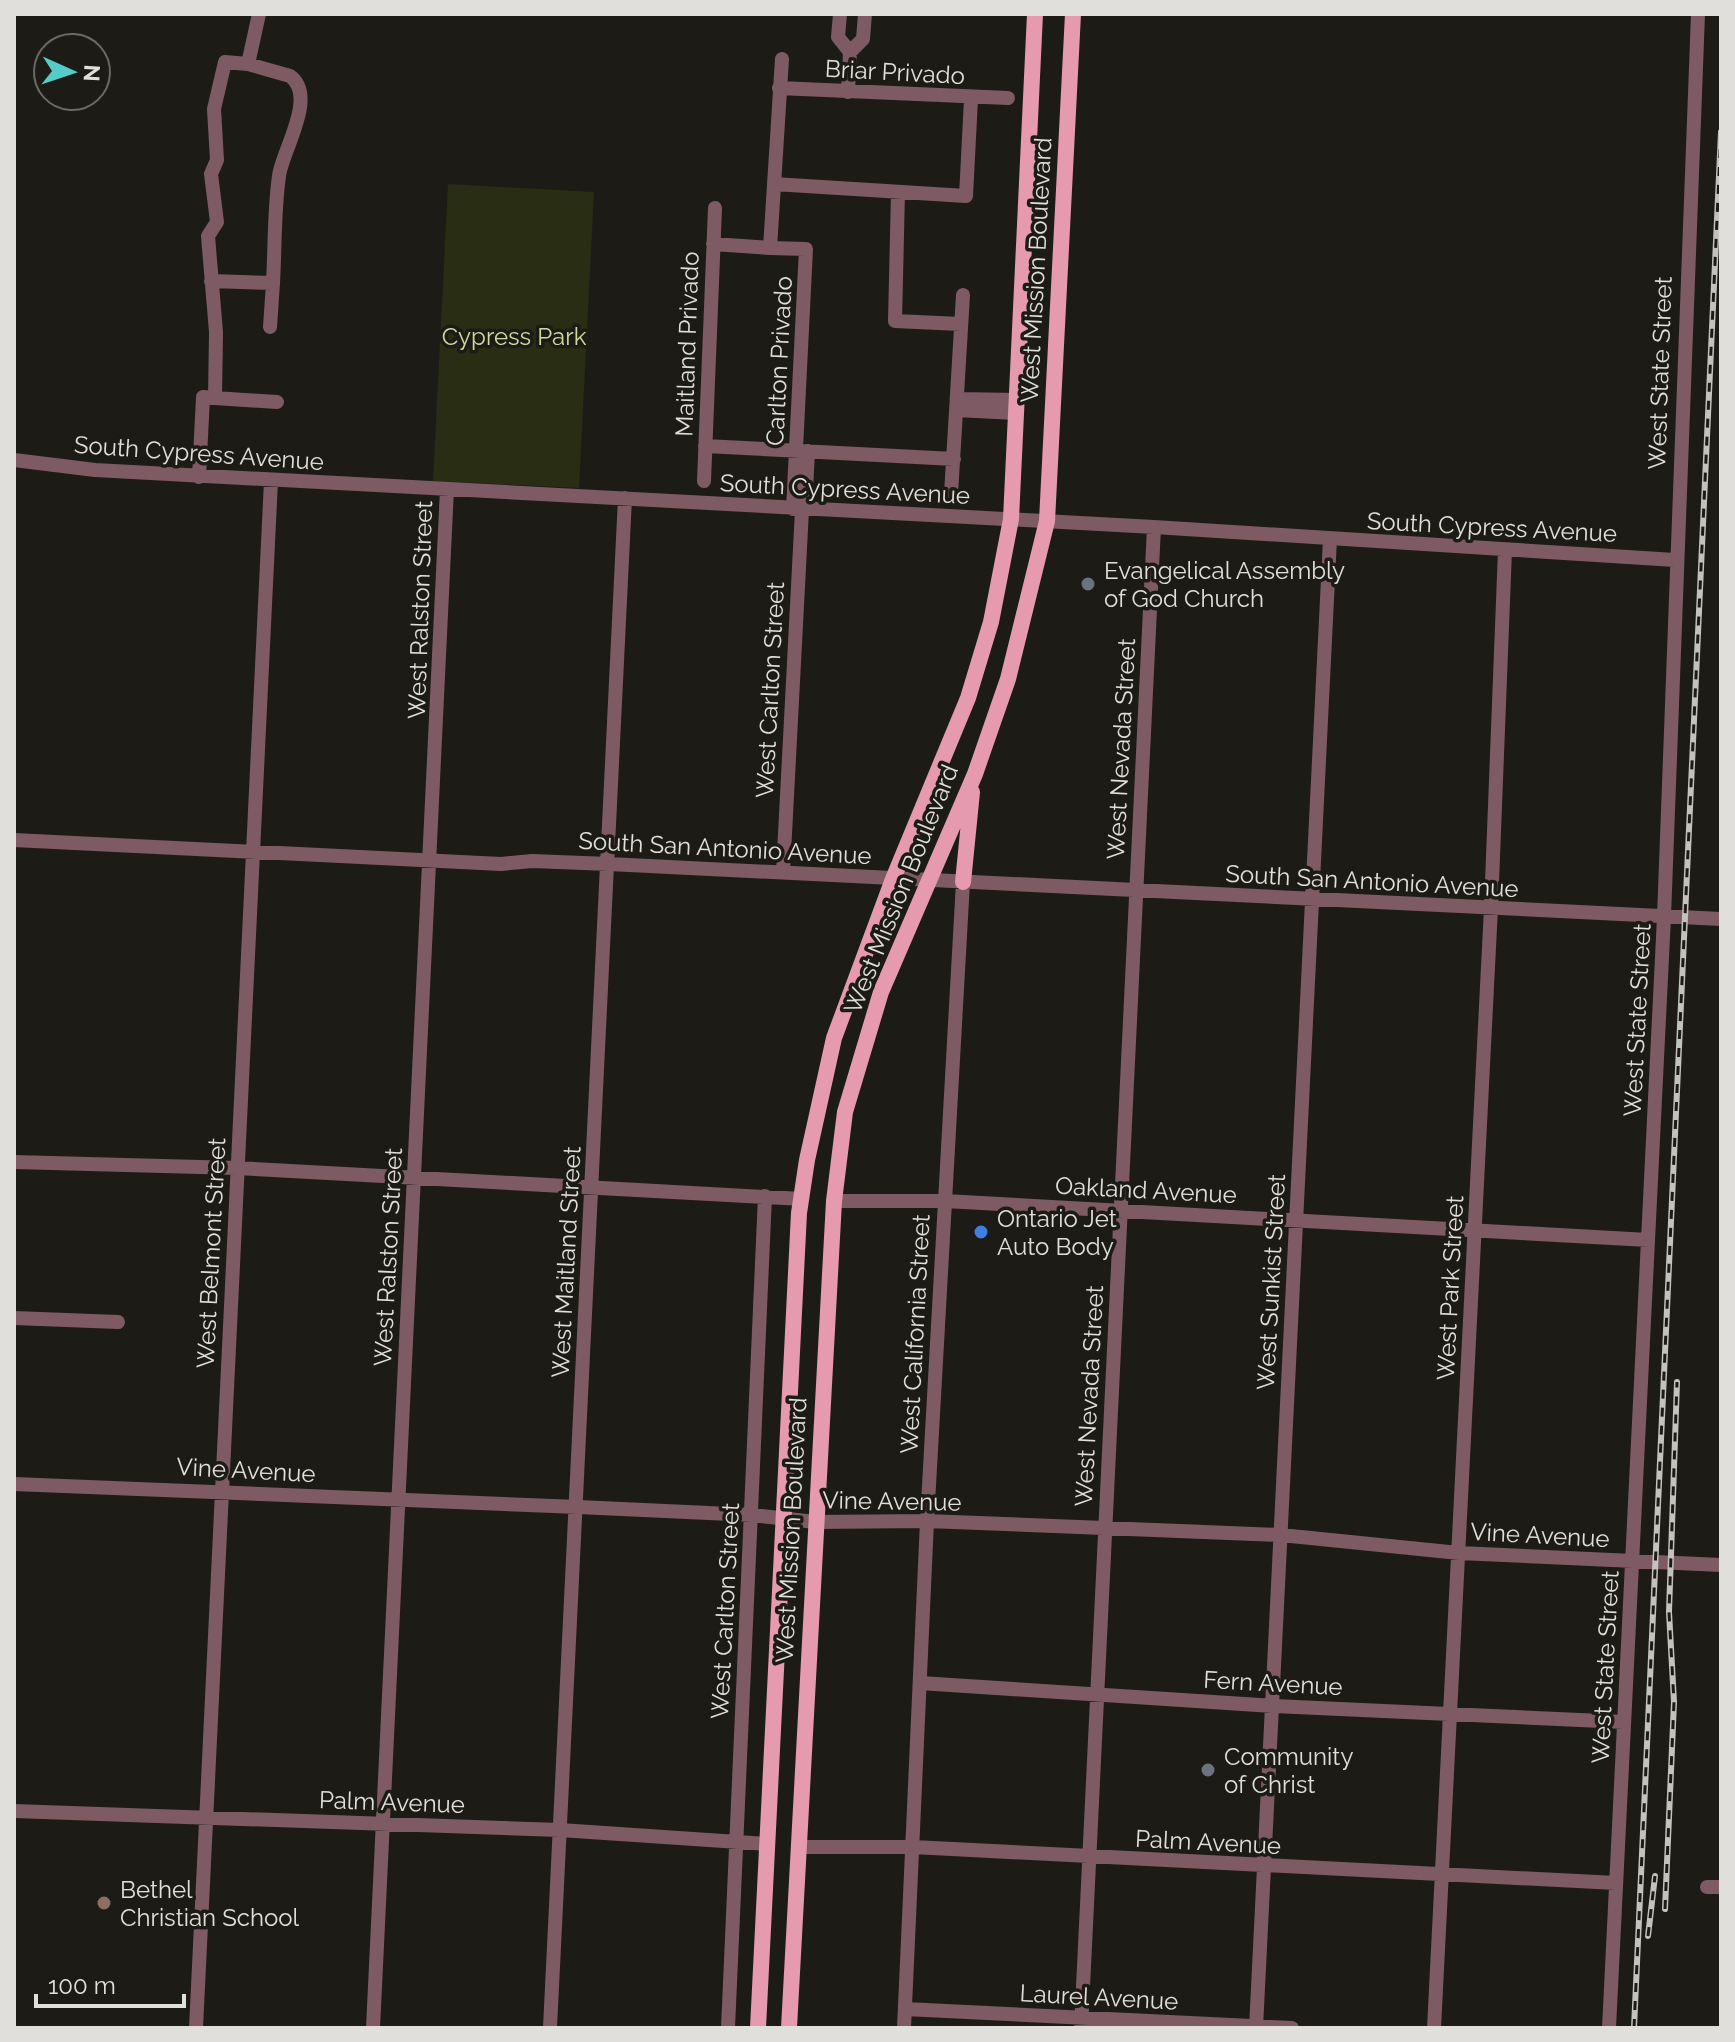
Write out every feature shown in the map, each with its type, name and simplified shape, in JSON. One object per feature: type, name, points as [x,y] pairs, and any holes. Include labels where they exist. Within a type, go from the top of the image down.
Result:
[{"type":"main road","name":"West Mission Boulevard","points":[[758,2028],[802,1199],[834,1038],[893,879],[968,698],[991,622],[1011,519],[1035,14]]},
{"type":"main road","name":"West Mission Boulevard","points":[[789,2028],[834,1201],[850,1097],[881,992],[975,774],[1008,679],[1047,521],[1073,14]]},
{"type":"main road","points":[[963,882],[975,774]]},
{"type":"street","points":[[248,64],[259,14]]},
{"type":"street","points":[[840,14],[838,37],[850,52],[848,92]]},
{"type":"street","points":[[850,52],[863,39],[865,14]]},
{"type":"street","name":"West State Street","points":[[1609,2028],[1664,917],[1677,620],[1675,560],[1698,14]]},
{"type":"street","name":"Carlton Privado","points":[[782,59],[770,248],[806,249],[800,510]]},
{"type":"street","points":[[215,398],[217,364],[208,236],[217,218],[211,174],[217,160],[214,109],[225,62],[248,64],[290,76],[298,83],[296,132],[279,177],[270,327]]},
{"type":"street","name":"Briar Privado","points":[[779,88],[971,99],[1008,98]]},
{"type":"street","points":[[774,184],[966,196],[971,99]]},
{"type":"street","points":[[898,192],[895,321],[961,324]]},
{"type":"street","name":"Maitland Privado","points":[[704,481],[715,208]]},
{"type":"street","points":[[713,244],[770,248]]},
{"type":"street","points":[[211,281],[273,283]]},
{"type":"street","points":[[951,494],[963,295]]},
{"type":"street","points":[[199,477],[203,397],[277,402]]},
{"type":"street","points":[[956,404],[1016,407]]},
{"type":"street","points":[[705,446],[954,459]]},
{"type":"street","name":"South Cypress Avenue","points":[[14,460],[95,470],[199,477],[1154,527],[1675,560]]},
{"type":"street","name":"West Belmont Street","points":[[196,2028],[271,481]]},
{"type":"street","name":"West Ralston Street","points":[[373,2028],[447,489]]},
{"type":"street","name":"West Maitland Street","points":[[550,2028],[578,1507],[590,1187],[609,864],[625,498]]},
{"type":"street","name":"West Carlton Street","points":[[783,872],[800,510]]},
{"type":"street","name":"West Nevada Street","points":[[1081,2023],[1154,527]]},
{"type":"street","name":"West Sunkist Street","points":[[1256,2027],[1330,539]]},
{"type":"street","name":"West Park Street","points":[[1434,2028],[1491,908],[1505,550]]},
{"type":"street","name":"South San Antonio Avenue","points":[[14,840],[431,860],[783,872],[1313,901],[1721,919]]},
{"type":"street","name":"West California Street","points":[[904,2028],[927,1521],[963,882]]},
{"type":"street","points":[[14,1162],[237,1168],[802,1199]]},
{"type":"street","name":"West Carlton Street","points":[[728,2028],[765,1196]]},
{"type":"street","name":"Oakland Avenue","points":[[834,1201],[945,1201],[1648,1240]]},
{"type":"street","points":[[14,1318],[118,1322]]},
{"type":"street","name":"Vine Avenue","points":[[14,1484],[221,1490],[752,1515],[815,1522],[927,1521],[1281,1535],[1459,1553],[1721,1565]]},
{"type":"street","name":"Fern Avenue","points":[[920,1683],[1274,1706],[1624,1722]]},
{"type":"street","name":"Palm Avenue","points":[[14,1811],[560,1830],[768,1844]]},
{"type":"street","name":"Palm Avenue","points":[[799,1847],[913,1847],[1616,1883]]},
{"type":"street","name":"Laurel Avenue","points":[[905,2009],[1081,2023],[1292,2028]]},
{"type":"green space","name":"Cypress Park","points":[[448,184],[594,192],[579,488],[433,481]]},
{"type":"railway","points":[[1634,2028],[1721,132]]},
{"type":"railway","points":[[1665,1909],[1674,1702],[1669,1612],[1677,1382]]},
{"type":"railway","points":[[1648,1936],[1655,1876]]},
{"type":"place","name":"Evangelical Assembly of God Church","points":[[1088,584]]},
{"type":"place","name":"Ontario Jet Auto Body","points":[[981,1232]]},
{"type":"place","name":"Community of Christ","points":[[1208,1770]]},
{"type":"place","name":"Bethel Christian School","points":[[104,1903]]}]
